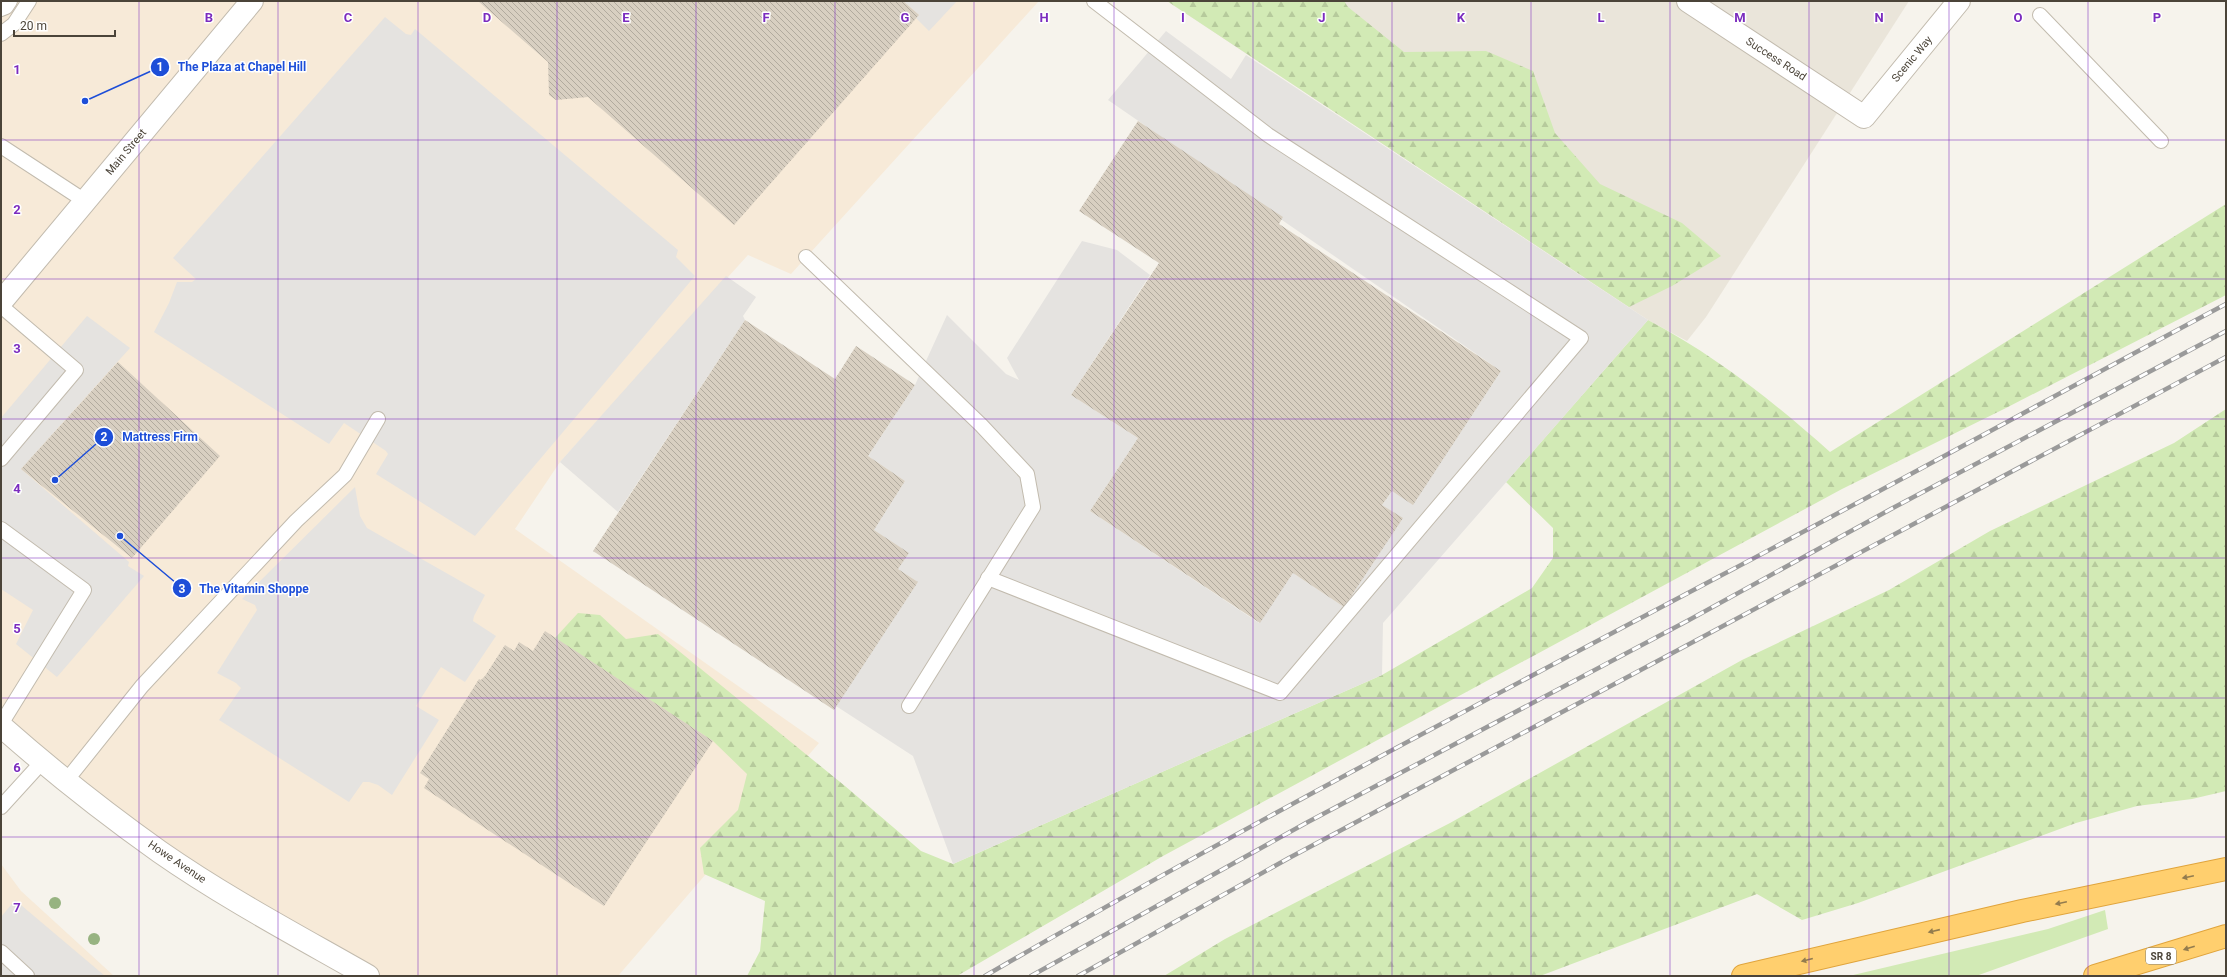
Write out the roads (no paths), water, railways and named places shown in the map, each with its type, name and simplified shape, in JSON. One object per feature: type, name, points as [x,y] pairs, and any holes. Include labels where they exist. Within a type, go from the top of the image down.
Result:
[{"type":"highway","points":[[1743,976],[2015,913],[2226,869]]},
{"type":"highway","name":"SR 8","points":[[2095,976],[2226,936]]},
{"type":"street","name":"Main Street","points":[[1,302],[252,1]]},
{"type":"street","name":"Success Road","points":[[1688,1],[1864,117]]},
{"type":"street","name":"Scenic Way","points":[[1864,117],[1960,1]]},
{"type":"street","name":"Howe Avenue","points":[[1,725],[66,782],[160,852],[204,881],[368,976]]},
{"type":"lane","points":[[1,10],[6,7],[10,1]]},
{"type":"lane","points":[[1,34],[14,24],[29,1]]},
{"type":"lane","points":[[988,578],[1280,693],[1582,338],[1268,135],[1094,1]]},
{"type":"lane","points":[[2040,15],[2161,141]]},
{"type":"lane","points":[[1,146],[85,201]]},
{"type":"lane","points":[[806,257],[981,425],[1027,474],[1032,507],[909,706]]},
{"type":"lane","points":[[1,306],[76,370],[1,460]]},
{"type":"lane","points":[[66,782],[142,686],[286,532],[345,475],[378,419]]},
{"type":"lane","points":[[1,529],[84,590],[1,725]]},
{"type":"lane","points":[[1,807],[42,762]]},
{"type":"lane","points":[[1,953],[27,976]]},
{"type":"railway","points":[[985,976],[1258,822],[1847,509],[2226,304]]},
{"type":"railway","points":[[1031,976],[1306,823],[1689,620],[1891,509],[2226,331]]},
{"type":"railway","points":[[1078,976],[1289,858],[2226,357]]},
{"type":"place","name":"The Plaza at Chapel Hill","points":[[85,101]]},
{"type":"place","name":"Mattress Firm","points":[[55,480]]},
{"type":"place","name":"The Vitamin Shoppe","points":[[120,536]]}]
